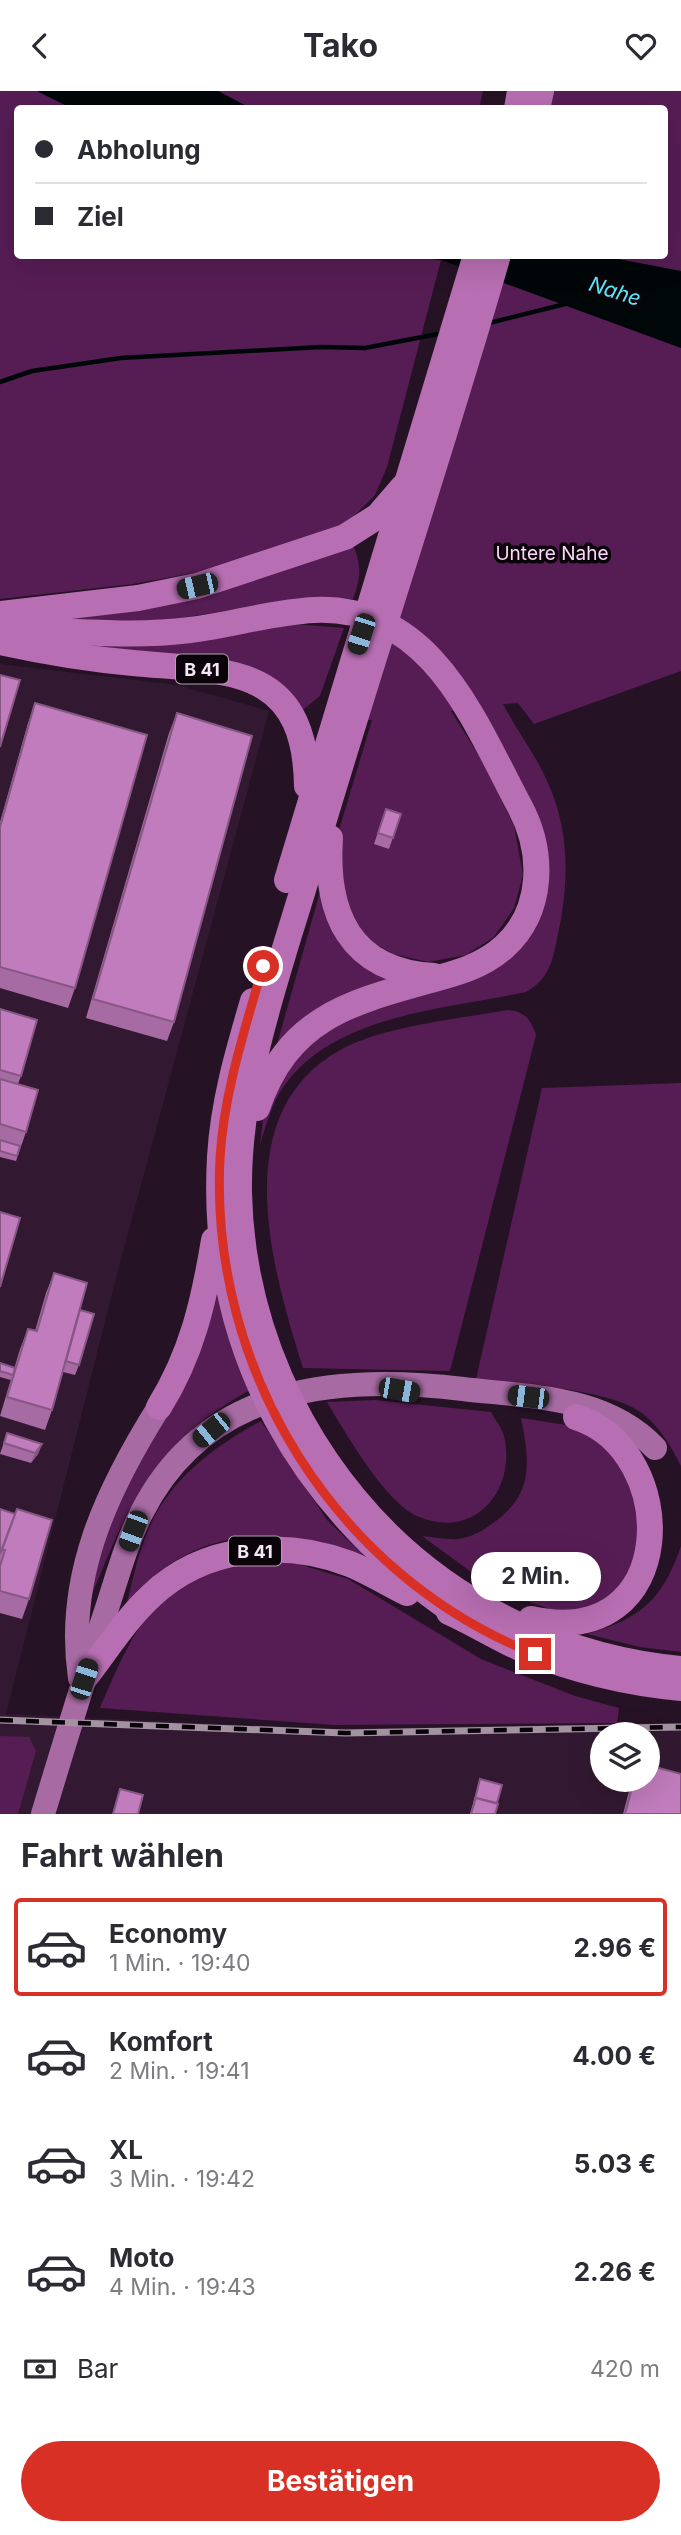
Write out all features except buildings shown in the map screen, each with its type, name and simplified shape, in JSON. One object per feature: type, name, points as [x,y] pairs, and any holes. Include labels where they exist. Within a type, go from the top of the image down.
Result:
[{"type":"highway","name":"B 41","points":[[475,259],[437,426],[253,1070],[240,1159],[241,1220],[254,1302],[276,1370],[303,1426],[336,1476],[373,1521],[476,1614],[520,1648],[580,1669],[636,1682],[681,1688]]},
{"type":"highway","name":"B 41","points":[[497,259],[437,426],[411,478],[307,812],[233,1069],[220,1156],[219,1203],[225,1261],[239,1327],[266,1399],[294,1450],[328,1500],[368,1544],[413,1584],[476,1614],[548,1623],[593,1621],[618,1611],[640,1595],[663,1562],[670,1537],[670,1511],[655,1470],[625,1437],[602,1424],[576,1417]]},
{"type":"highway","name":"B 41","points":[[0,614],[166,594],[321,547],[366,526],[411,478]]},
{"type":"highway","name":"B 41","points":[[0,628],[155,633],[329,610],[357,614],[383,624],[425,651],[452,682],[522,811],[532,835],[537,860],[536,887],[523,925],[498,953],[463,971]]},
{"type":"highway","name":"B 41","points":[[0,642],[64,657],[219,671],[256,681],[283,703],[301,733],[306,756],[307,812]]},
{"type":"highway","points":[[333,790],[329,883],[335,908],[347,931],[378,960],[405,972],[434,976],[463,971]]},
{"type":"highway","points":[[240,1159],[270,1076],[290,1046],[310,1027],[331,1013],[361,999],[463,971]]},
{"type":"highway","points":[[159,1407],[179,1373],[195,1334],[219,1203]]},
{"type":"highway","name":"B 41","points":[[83,1683],[141,1606],[164,1585],[207,1560],[241,1552],[293,1551],[333,1559],[476,1614],[589,1651],[681,1669]]},
{"type":"main road","name":"B 41","points":[[83,1683],[130,1540],[150,1496],[184,1453],[211,1430],[241,1412],[282,1395],[334,1386],[374,1386],[458,1389],[580,1405],[625,1422],[661,1457]]},
{"type":"main road","name":"B 41","points":[[374,1386],[576,1417]]},
{"type":"main road","points":[[43,1814],[83,1683],[76,1638],[78,1604],[90,1546],[115,1481],[159,1407]]},
{"type":"shaded area","points":[[0,664],[177,685],[269,711],[117,1274],[6,1714],[328,1729],[590,1725],[590,1792],[660,1792],[660,1723],[681,1723],[681,1814],[0,1814]]},
{"type":"green space","points":[[0,91],[37,91],[65,105],[14,105],[14,259],[441,260],[387,467],[375,495],[345,525],[205,571],[133,584],[0,599]]},
{"type":"green space","points":[[218,91],[483,91],[480,105],[244,105]]},
{"type":"green space","name":"Untere Nahe","points":[[546,91],[681,91],[681,671],[534,724],[518,703],[503,704],[548,783],[564,839],[562,915],[554,952],[545,975],[526,992],[394,1018],[332,1043],[306,1062],[284,1086],[273,1107],[260,1145],[264,1111],[277,1078],[329,1022],[445,988],[546,892],[478,707],[451,711],[483,762],[514,826],[523,875],[514,908],[494,937],[466,955],[428,962],[393,954],[365,938],[345,911],[339,830],[372,720],[364,720],[504,259],[668,259],[668,105],[544,105]]},
{"type":"green space","points":[[352,543],[358,558],[359,571],[353,599],[312,597],[155,622],[16,617]]},
{"type":"green space","points":[[294,624],[344,628],[320,696],[299,713],[289,699],[62,649]]},
{"type":"green space","points":[[322,885],[395,975],[274,1055]]},
{"type":"green space","points":[[507,1010],[526,1017],[536,1035],[450,1371],[303,1368],[280,1285],[271,1240],[267,1195],[270,1152],[282,1111],[305,1077],[342,1049],[359,1041],[422,1024]]},
{"type":"green space","points":[[681,1083],[681,1466],[655,1425],[628,1405],[587,1393],[476,1379],[542,1088]]},
{"type":"green space","points":[[216,1272],[250,1390],[216,1411],[188,1434],[165,1457],[146,1482],[115,1540],[86,1609],[96,1557]]},
{"type":"green space","points":[[375,1400],[491,1412],[504,1436],[506,1457],[504,1476],[497,1493],[486,1506],[472,1516],[456,1522],[437,1522],[417,1516],[392,1497],[367,1465],[327,1402]]},
{"type":"green space","points":[[521,1418],[579,1427],[619,1448],[655,1551],[604,1604],[560,1613],[508,1594],[482,1580],[422,1536],[455,1539],[469,1537],[493,1523],[516,1501],[526,1476],[527,1463]]},
{"type":"green space","points":[[261,1421],[327,1520],[379,1570],[297,1543],[245,1538],[219,1542],[192,1552],[164,1568],[126,1606],[145,1537],[169,1494],[211,1452]]},
{"type":"green space","points":[[681,1546],[681,1652],[640,1647],[587,1634],[622,1621],[648,1604],[666,1580]]},
{"type":"green space","points":[[253,1560],[295,1563],[348,1579],[481,1659],[575,1696],[619,1708],[617,1722],[334,1725],[100,1708],[119,1664],[154,1609],[188,1580],[226,1563]]},
{"type":"green space","points":[[0,1736],[29,1737],[36,1751],[18,1814],[0,1814]]},
{"type":"water","points":[[37,91],[218,91],[244,105],[65,105]]},
{"type":"water","name":"Nahe","points":[[432,259],[619,259],[681,271],[681,348]]},
{"type":"waterway","points":[[489,323],[565,304]]},
{"type":"waterway","points":[[0,382],[32,371],[121,358],[321,347],[365,348],[443,333]]},
{"type":"railway","points":[[0,1720],[345,1733],[681,1727]]},
{"type":"route","points":[[263,966],[233,1069],[225,1110],[219,1203],[230,1289],[236,1317],[255,1372],[272,1412],[310,1475],[328,1500],[368,1544],[390,1565],[438,1602],[464,1619],[535,1654]]}]
